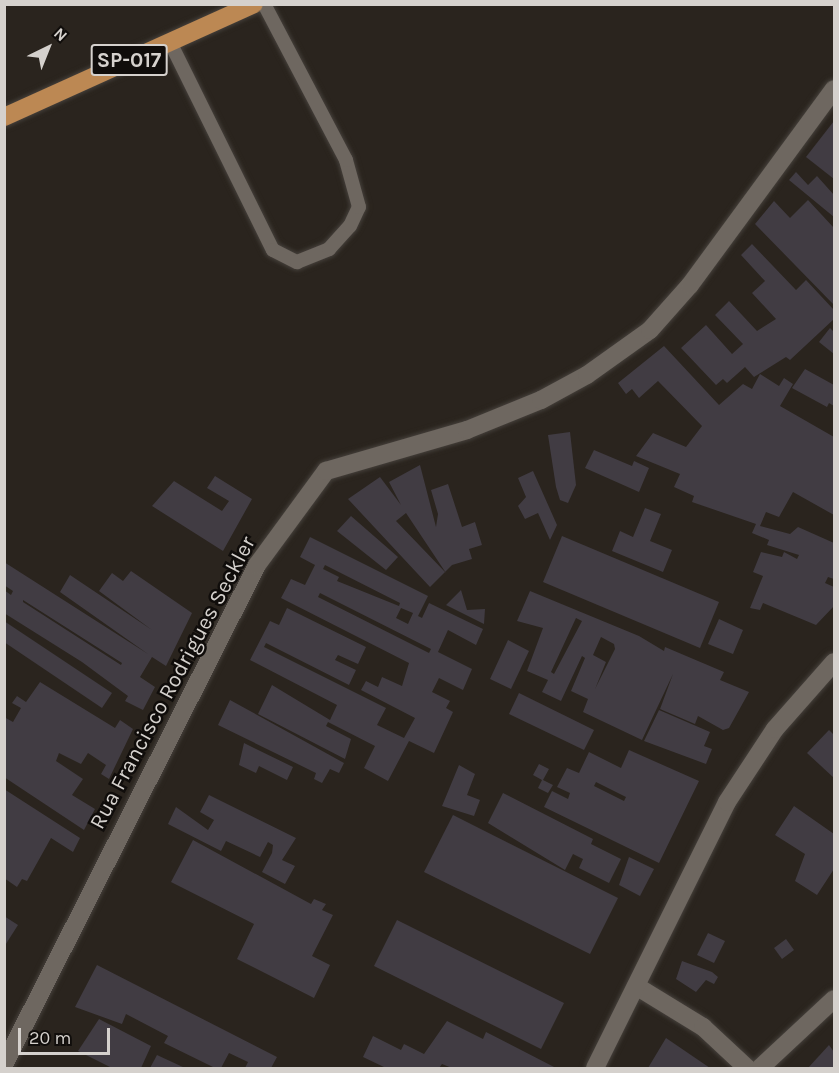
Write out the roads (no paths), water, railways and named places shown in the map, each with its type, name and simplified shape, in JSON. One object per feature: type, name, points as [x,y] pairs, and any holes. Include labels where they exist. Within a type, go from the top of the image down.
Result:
[{"type":"highway","name":"SP-017","points":[[4,117],[254,4]]},
{"type":"street","name":"Rua Francisco Rodrigues Seckler","points":[[4,1065],[257,565],[326,471],[467,430],[541,400],[587,375],[650,330],[690,285],[834,89]]},
{"type":"street","points":[[595,1068],[727,802],[776,729],[834,662]]},
{"type":"street","points":[[636,986],[703,1027],[747,1068]]},
{"type":"street","points":[[760,1068],[834,999]]},
{"type":"lane","points":[[170,42],[273,250],[297,262],[328,249],[359,207],[341,150],[264,4]]}]
